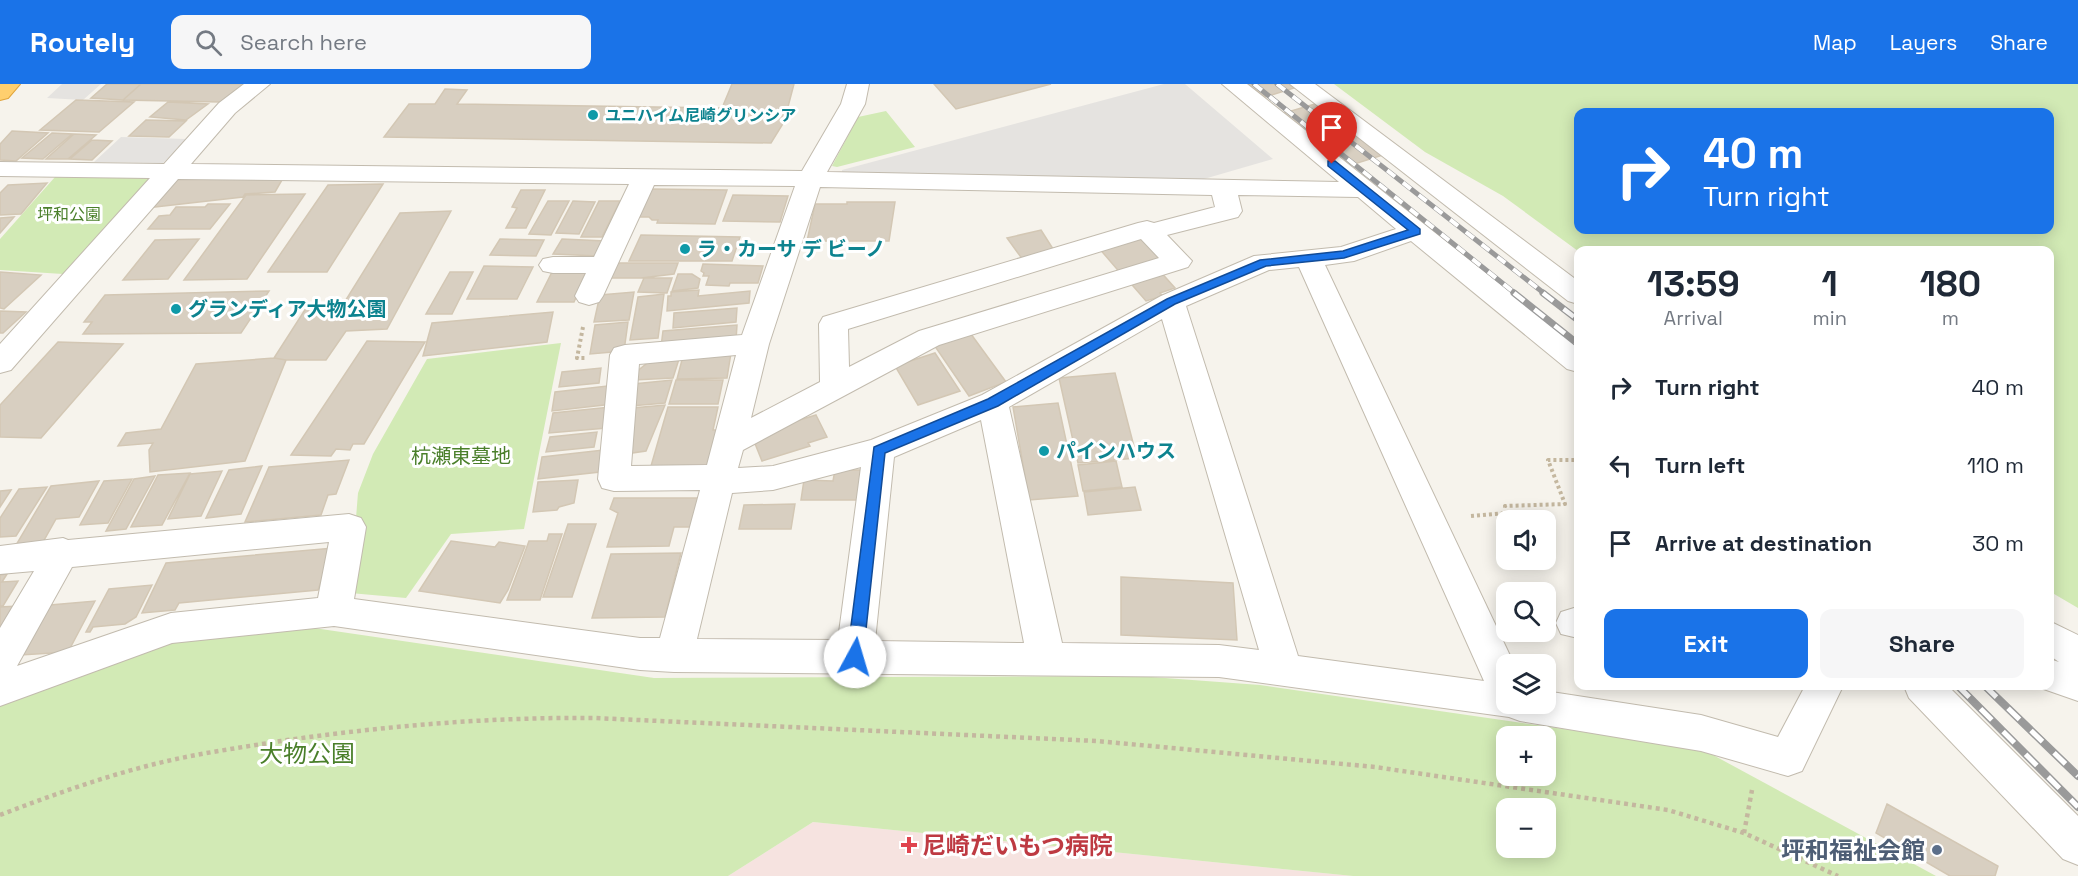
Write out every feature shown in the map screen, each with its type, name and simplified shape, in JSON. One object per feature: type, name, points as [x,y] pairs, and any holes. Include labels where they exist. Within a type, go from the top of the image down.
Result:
[{"type":"highway","points":[[0,93],[9,84]]},
{"type":"street","points":[[0,363],[226,108],[259,84]]},
{"type":"street","points":[[675,656],[754,344],[810,179],[853,104],[858,84]]},
{"type":"street","points":[[1233,84],[1574,359]]},
{"type":"street","points":[[1301,84],[1574,292]]},
{"type":"street","points":[[0,169],[810,179],[1365,190]]},
{"type":"street","points":[[589,296],[645,177]]},
{"type":"street","points":[[835,386],[833,324],[1147,230],[1149,232],[1229,211],[1223,188]]},
{"type":"street","points":[[754,344],[626,355],[614,479],[773,478],[879,450],[993,403],[1171,302],[1264,262],[1344,255],[1416,231]]},
{"type":"street","points":[[729,443],[929,338],[1178,261],[1149,232]]},
{"type":"street","points":[[1308,257],[1496,666]]},
{"type":"street","points":[[553,265],[603,265]]},
{"type":"street","points":[[1171,302],[1284,669]]},
{"type":"street","points":[[993,403],[1046,658]]},
{"type":"street","points":[[855,657],[879,450]]},
{"type":"street","points":[[0,560],[63,552],[349,527],[334,611]]},
{"type":"street","points":[[0,663],[63,552]]},
{"type":"street","points":[[0,689],[171,628],[334,611],[640,654],[1219,661],[1496,700]]},
{"type":"street","points":[[2054,639],[2078,654]]},
{"type":"street","points":[[2054,677],[2078,684]]},
{"type":"street","points":[[1556,710],[1701,734],[1788,758],[1822,690]]},
{"type":"street","points":[[1927,690],[2078,845]]},
{"type":"path","points":[[1428,520],[1507,513],[1505,506],[1565,504],[1548,460],[1574,460]]},
{"type":"path","points":[[0,814],[73,787],[153,764],[243,747],[329,734],[431,723],[517,717],[594,717],[824,730],[1097,741],[1376,767],[1668,810],[1744,833],[1838,876]]},
{"type":"shaded area","points":[[62,84],[101,84],[83,100],[47,98]]},
{"type":"shaded area","points":[[1164,84],[1185,84],[1273,159],[1197,181],[842,174],[842,170]]},
{"type":"shaded area","points":[[121,137],[186,139],[163,163],[94,162]]},
{"type":"shaded area","name":"尼崎だいもつ病院","points":[[813,822],[1353,876],[728,876]]},
{"type":"green space","points":[[1334,84],[2078,84],[2078,608],[2054,594],[2054,246],[1574,246],[1574,248],[1503,196],[1425,152]]},
{"type":"green space","points":[[886,111],[915,147],[837,167],[832,166],[858,117]]},
{"type":"green space","name":"坪和公園","points":[[145,176],[149,179],[63,274],[0,270],[0,239],[55,177]]},
{"type":"green space","name":"杭瀬東墓地","points":[[561,343],[524,529],[451,534],[406,598],[350,593],[358,493],[373,454],[427,359]]},
{"type":"green space","name":"大物公園","points":[[314,628],[654,678],[1138,676],[1260,685],[1543,726],[1496,726],[1496,786],[1556,786],[1556,728],[1702,749],[1936,876],[1353,876],[813,822],[728,876],[0,876],[0,705],[173,642]]},
{"type":"building","points":[[107,84],[141,84],[123,100],[91,98]]},
{"type":"building","points":[[141,84],[244,84],[220,102],[123,100]]},
{"type":"building","name":"ユニハイム尼崎グリンシア","points":[[732,84],[794,84],[784,122],[771,143],[384,137],[409,104],[435,104],[445,89],[467,90],[457,104],[722,108]]},
{"type":"building","points":[[934,84],[1051,84],[956,109]]},
{"type":"building","points":[[1248,84],[1289,84],[1294,88],[1265,97]]},
{"type":"building","points":[[76,100],[134,102],[99,132],[40,130]]},
{"type":"building","points":[[168,102],[208,104],[186,120],[150,117]]},
{"type":"building","points":[[1318,103],[1383,155],[1348,166],[1284,113]]},
{"type":"building","points":[[146,120],[186,121],[169,137],[129,136]]},
{"type":"building","points":[[12,131],[48,133],[16,161],[0,160],[0,144]]},
{"type":"building","points":[[52,133],[72,134],[43,159],[22,158]]},
{"type":"building","points":[[74,134],[96,135],[68,159],[46,159]]},
{"type":"building","points":[[92,140],[112,141],[92,160],[70,159]]},
{"type":"building","points":[[174,178],[282,180],[275,192],[146,208]]},
{"type":"building","points":[[47,183],[21,214],[0,215],[0,193],[8,185]]},
{"type":"building","points":[[383,184],[327,272],[268,272],[328,185]]},
{"type":"building","points":[[651,189],[727,190],[715,224],[657,223],[658,220],[639,217]]},
{"type":"building","points":[[521,190],[545,190],[526,228],[506,228],[517,208],[512,207]]},
{"type":"building","points":[[305,194],[247,279],[184,280],[246,195]]},
{"type":"building","points":[[733,195],[788,196],[780,222],[723,221]]},
{"type":"building","points":[[548,201],[569,201],[551,235],[529,234]]},
{"type":"building","points":[[573,201],[595,202],[579,234],[556,233]]},
{"type":"building","points":[[599,201],[620,201],[602,237],[581,237]]},
{"type":"building","points":[[847,202],[895,202],[889,241],[807,241],[815,204],[847,204]]},
{"type":"building","points":[[208,204],[230,204],[210,229],[148,229],[159,216],[170,215],[176,207],[205,207]]},
{"type":"building","points":[[451,211],[387,329],[346,331],[326,360],[274,358],[308,305],[344,303],[400,213]]},
{"type":"building","points":[[14,217],[0,233],[0,218]]},
{"type":"building","points":[[1041,230],[1055,252],[1023,260],[1007,238]]},
{"type":"building","points":[[1144,234],[1169,261],[1122,275],[1098,247]]},
{"type":"building","name":"ラ・カーサ デ ビーノ","points":[[641,235],[740,237],[732,261],[629,261]]},
{"type":"building","points":[[199,239],[168,279],[123,280],[155,240]]},
{"type":"building","points":[[500,239],[544,240],[536,256],[490,255]]},
{"type":"building","points":[[562,239],[605,241],[598,256],[553,254]]},
{"type":"building","points":[[615,263],[678,263],[674,274],[641,278],[609,278]]},
{"type":"building","points":[[703,264],[763,266],[758,283],[730,283],[729,286],[706,285],[709,276],[703,276],[704,273],[701,271]]},
{"type":"building","points":[[484,266],[533,267],[517,299],[467,299]]},
{"type":"building","points":[[1158,269],[1175,288],[1160,293],[1163,296],[1146,301],[1127,279]]},
{"type":"building","points":[[0,272],[41,275],[4,309],[0,308]]},
{"type":"building","points":[[450,272],[473,272],[452,314],[426,314]]},
{"type":"building","points":[[552,272],[587,272],[574,302],[537,302]]},
{"type":"building","points":[[678,274],[692,274],[700,279],[698,288],[672,291]]},
{"type":"building","points":[[644,278],[672,278],[667,293],[638,292]]},
{"type":"building","points":[[699,290],[698,296],[750,291],[749,303],[667,311],[668,296],[671,296],[671,292]]},
{"type":"building","name":"グランディア大物公園","points":[[269,291],[241,333],[83,334],[92,322],[84,322],[105,295]]},
{"type":"building","points":[[634,292],[629,320],[594,322],[600,295]]},
{"type":"building","points":[[664,294],[658,338],[630,340],[638,297]]},
{"type":"building","points":[[737,308],[736,322],[673,328],[674,313]]},
{"type":"building","points":[[0,311],[26,312],[3,333],[0,333]]},
{"type":"building","points":[[553,312],[547,342],[423,356],[432,323]]},
{"type":"building","points":[[628,322],[624,351],[590,354],[595,325]]},
{"type":"building","points":[[737,325],[736,340],[661,347],[663,331]]},
{"type":"building","points":[[968,330],[1006,382],[969,396],[932,342]]},
{"type":"building","points":[[367,341],[425,342],[364,444],[353,444],[350,450],[336,449],[331,456],[291,455]]},
{"type":"building","points":[[58,342],[123,344],[41,438],[0,437],[0,405]]},
{"type":"building","points":[[731,353],[727,378],[677,379],[683,356]]},
{"type":"building","points":[[935,353],[960,391],[918,405],[895,366]]},
{"type":"building","points":[[274,358],[286,360],[245,461],[150,472],[149,450],[153,443],[118,446],[126,433],[161,429],[196,364]]},
{"type":"building","points":[[679,359],[673,378],[634,380],[635,373],[651,360]]},
{"type":"building","points":[[601,368],[599,383],[559,387],[562,372]]},
{"type":"building","points":[[1115,373],[1137,458],[1078,463],[1059,378]]},
{"type":"building","points":[[672,380],[665,403],[631,406],[633,384]]},
{"type":"building","points":[[676,380],[723,380],[718,404],[669,404]]},
{"type":"building","points":[[616,385],[613,404],[552,411],[555,392]]},
{"type":"building","name":"パインハウス","points":[[1058,403],[1078,496],[1029,500],[1013,407]]},
{"type":"building","points":[[665,405],[646,451],[625,454],[632,408]]},
{"type":"building","points":[[610,407],[607,428],[549,433],[553,413]]},
{"type":"building","points":[[668,407],[718,407],[713,430],[717,430],[707,466],[651,466]]},
{"type":"building","points":[[816,415],[827,437],[808,443],[810,446],[762,461],[754,441],[760,432]]},
{"type":"building","points":[[597,432],[594,447],[546,452],[550,437]]},
{"type":"building","points":[[603,450],[600,472],[538,479],[542,457]]},
{"type":"building","points":[[349,460],[336,494],[328,495],[321,515],[245,522],[269,467]]},
{"type":"building","points":[[1116,461],[1122,487],[1083,491],[1078,465]]},
{"type":"building","points":[[262,466],[241,514],[206,518],[229,470]]},
{"type":"building","points":[[835,470],[862,470],[858,500],[801,500],[804,480],[833,481]]},
{"type":"building","points":[[222,471],[201,516],[168,519],[190,474]]},
{"type":"building","points":[[190,473],[162,525],[131,527],[158,475]]},
{"type":"building","points":[[155,476],[126,529],[106,531],[134,479]]},
{"type":"building","points":[[132,479],[108,523],[80,525],[104,481]]},
{"type":"building","points":[[578,480],[574,503],[559,507],[557,510],[533,512],[538,482]]},
{"type":"building","points":[[99,481],[79,517],[56,519],[43,542],[16,545],[51,486]]},
{"type":"building","points":[[47,487],[16,536],[0,537],[0,518],[19,489]]},
{"type":"building","points":[[1135,487],[1141,510],[1088,515],[1084,492]]},
{"type":"building","points":[[11,490],[0,507],[0,491]]},
{"type":"building","points":[[614,498],[699,498],[691,527],[674,527],[669,546],[607,547],[618,513],[610,509]]},
{"type":"building","points":[[795,504],[791,529],[739,529],[744,505]]},
{"type":"building","points":[[568,524],[596,524],[572,597],[543,597]]},
{"type":"building","points":[[549,534],[562,534],[540,600],[507,600],[529,541],[547,541]]},
{"type":"building","points":[[451,541],[495,547],[499,542],[525,546],[508,590],[500,603],[419,591]]},
{"type":"building","points":[[333,548],[318,590],[179,603],[175,610],[142,613],[166,563]]},
{"type":"building","points":[[681,553],[665,617],[592,618],[611,554]]},
{"type":"building","points":[[7,574],[2,582],[18,581],[3,606],[0,606],[0,575]]},
{"type":"building","points":[[1121,577],[1233,583],[1237,640],[1121,635]]},
{"type":"building","points":[[152,585],[136,617],[125,624],[93,627],[90,632],[86,632],[109,589]]},
{"type":"building","points":[[95,601],[68,652],[21,655],[50,605]]},
{"type":"building","points":[[17,606],[0,636],[0,607]]},
{"type":"building","name":"坪和福祉会館","points":[[1887,804],[1998,866],[1995,876],[1950,876],[1876,833]]},
{"type":"railway","points":[[1254,84],[1516,294]]},
{"type":"railway","points":[[1277,84],[1545,294]]},
{"type":"railway","points":[[1514,293],[1574,341]]},
{"type":"railway","points":[[1543,293],[1574,317]]},
{"type":"railway","points":[[1962,690],[2078,807]]},
{"type":"railway","points":[[1989,690],[2078,776]]},
{"type":"place","name":"ユニハイム尼崎グリンシア","points":[[593,115]]},
{"type":"place","name":"ラ・カーサ デ ビーノ","points":[[685,249]]},
{"type":"place","name":"グランディア大物公園","points":[[176,309]]},
{"type":"place","name":"パインハウス","points":[[1044,451]]},
{"type":"place","name":"尼崎だいもつ病院","points":[[909,845]]},
{"type":"place","name":"坪和福祉会館","points":[[1937,850]]},
{"type":"route","points":[[855,657],[879,450],[993,403],[1171,302],[1264,262],[1344,255],[1416,231],[1332,164]]}]
